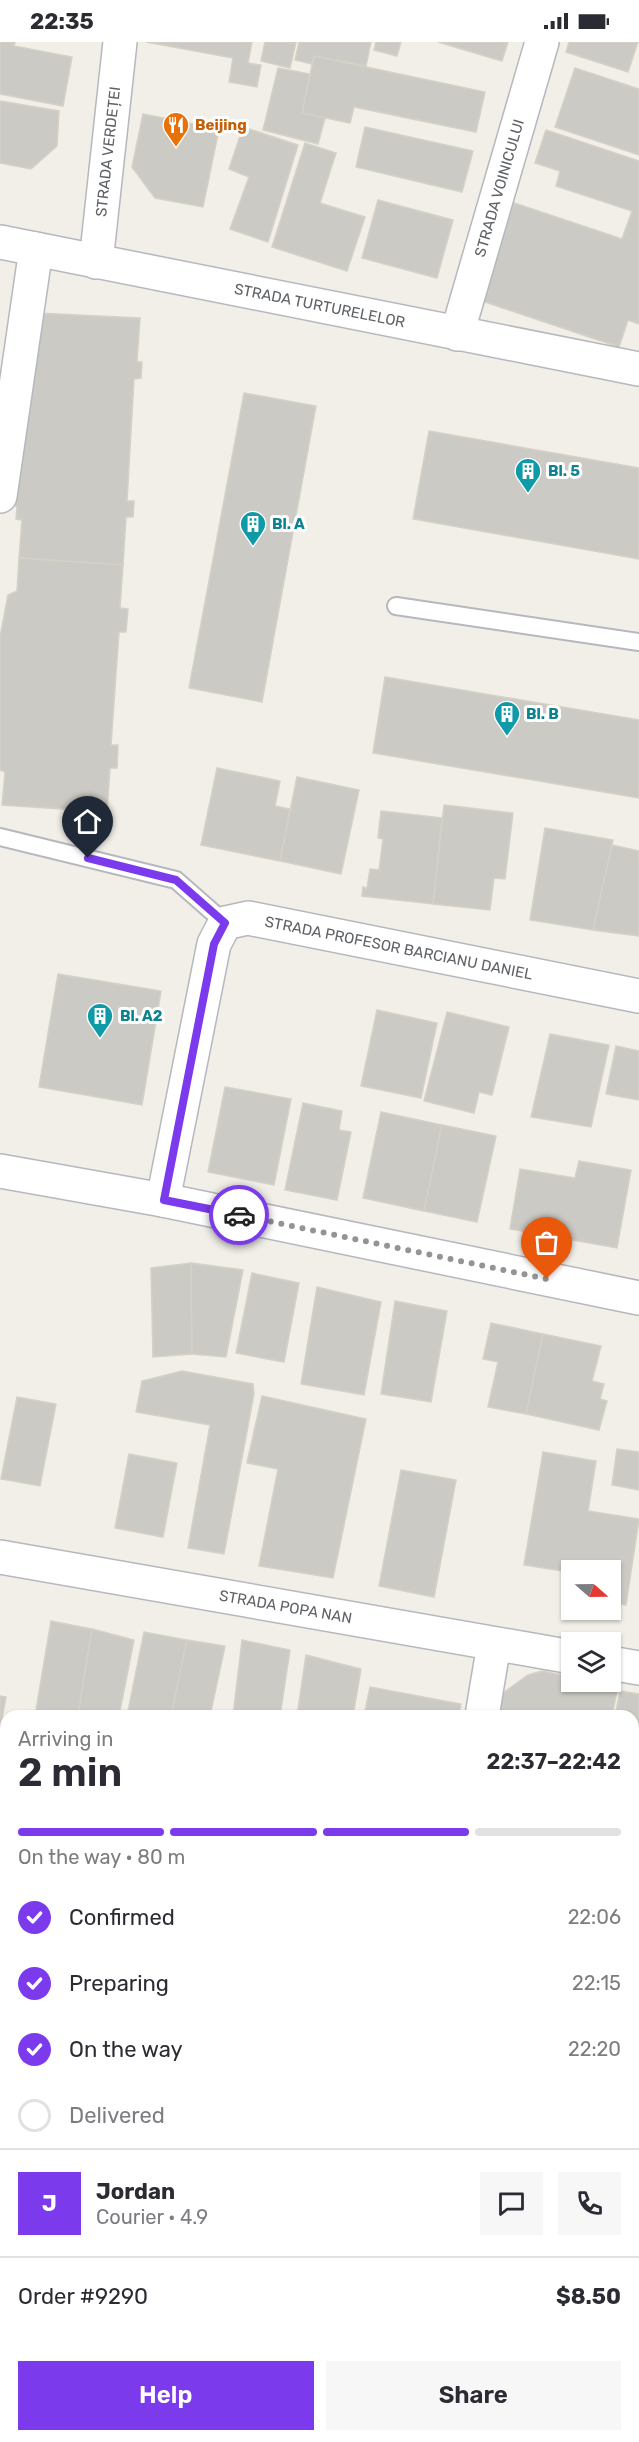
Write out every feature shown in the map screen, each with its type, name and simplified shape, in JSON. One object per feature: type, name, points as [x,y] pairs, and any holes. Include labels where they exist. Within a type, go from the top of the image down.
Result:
[{"type":"street","name":"STRADA VERDEȚEI","points":[[96,262],[120,42]]},
{"type":"street","name":"STRADA VOINICULUI","points":[[457,334],[542,42]]},
{"type":"street","name":"STRADA TURTURELELOR","points":[[0,242],[639,369]]},
{"type":"street","points":[[0,496],[36,249]]},
{"type":"street","name":"STRADA PROFESOR BARCIANU DANIEL","points":[[225,923],[248,918],[639,996]]},
{"type":"street","points":[[164,1200],[214,944],[225,923]]},
{"type":"street","points":[[0,1171],[164,1200],[639,1298]]},
{"type":"street","name":"STRADA POPA NAN","points":[[0,1557],[561,1655]]},
{"type":"street","points":[[483,1710],[494,1644]]},
{"type":"street","points":[[621,1665],[639,1668]]},
{"type":"lane","points":[[396,606],[639,642]]},
{"type":"lane","points":[[0,837],[176,880],[225,923]]},
{"type":"building","points":[[0,42],[15,42],[14,46],[72,57],[63,106],[0,94]]},
{"type":"building","points":[[146,42],[252,42],[248,63],[261,65],[257,87],[229,82],[233,58]]},
{"type":"building","points":[[265,42],[296,42],[290,68],[261,61]]},
{"type":"building","points":[[299,42],[371,42],[366,66],[314,56],[312,64],[295,60]]},
{"type":"building","points":[[376,42],[401,42],[397,56],[374,50]]},
{"type":"building","points":[[438,42],[508,42],[502,61]]},
{"type":"building","points":[[569,42],[638,42],[628,72],[566,52]]},
{"type":"building","points":[[314,56],[485,92],[476,132],[354,107],[350,123],[302,113]]},
{"type":"building","points":[[278,68],[310,74],[302,113],[325,118],[318,144],[263,130]]},
{"type":"building","points":[[575,68],[639,89],[639,155],[555,127]]},
{"type":"building","points":[[0,101],[59,111],[57,146],[31,169],[0,163]]},
{"type":"building","name":"Beijing","points":[[143,114],[219,129],[203,207],[155,198],[132,167]]},
{"type":"building","points":[[243,127],[298,145],[268,242],[230,229],[249,177],[229,169]]},
{"type":"building","points":[[365,127],[473,151],[462,192],[356,167]]},
{"type":"building","points":[[546,130],[639,161],[639,324],[628,320],[619,347],[482,301],[514,203],[622,239],[632,211],[556,186],[560,171],[535,163]]},
{"type":"building","points":[[305,143],[336,153],[320,203],[365,217],[347,271],[272,247]]},
{"type":"building","points":[[378,200],[453,220],[437,278],[362,258]]},
{"type":"building","points":[[36,313],[140,318],[137,362],[142,362],[141,378],[134,379],[127,501],[134,501],[133,517],[126,517],[123,565],[19,558],[22,520],[16,519],[17,508],[13,501]]},
{"type":"building","name":"Bl. A","points":[[244,393],[316,406],[262,702],[189,688]]},
{"type":"building","name":"Bl. 5","points":[[429,431],[639,468],[639,559],[413,519]]},
{"type":"building","points":[[19,558],[123,565],[120,608],[128,609],[126,632],[119,632],[111,745],[118,745],[117,768],[110,768],[107,812],[2,805],[5,772],[0,770],[0,637],[8,595],[17,591]]},
{"type":"building","name":"Bl. B","points":[[385,677],[639,720],[639,798],[373,753]]},
{"type":"building","points":[[217,768],[280,781],[275,806],[290,809],[280,861],[201,845]]},
{"type":"building","points":[[297,777],[359,790],[341,874],[280,861]]},
{"type":"building","points":[[444,805],[513,813],[505,879],[494,878],[490,910],[433,904]]},
{"type":"building","points":[[381,811],[442,818],[433,904],[362,896],[363,887],[367,888],[370,869],[379,870],[383,839],[378,838]]},
{"type":"building","points":[[545,828],[613,840],[593,930],[530,920]]},
{"type":"building","points":[[612,845],[639,851],[639,936],[593,930]]},
{"type":"building","name":"Bl. A2","points":[[58,974],[161,991],[142,1105],[39,1087]]},
{"type":"building","points":[[377,1010],[437,1023],[421,1098],[361,1086]]},
{"type":"building","points":[[447,1012],[509,1027],[492,1095],[479,1092],[474,1113],[424,1101]]},
{"type":"building","points":[[550,1034],[609,1045],[591,1127],[531,1117]]},
{"type":"building","points":[[616,1046],[639,1051],[639,1100],[606,1094]]},
{"type":"building","points":[[225,1087],[291,1099],[274,1185],[208,1172]]},
{"type":"building","points":[[303,1103],[342,1111],[339,1130],[351,1132],[337,1200],[285,1190]]},
{"type":"building","points":[[381,1112],[442,1125],[424,1211],[363,1198]]},
{"type":"building","points":[[442,1125],[496,1136],[477,1222],[424,1211]]},
{"type":"building","points":[[579,1161],[631,1170],[617,1248],[510,1229],[520,1169],[575,1178]]},
{"type":"building","points":[[191,1263],[192,1354],[153,1357],[151,1268]]},
{"type":"building","points":[[191,1263],[243,1270],[226,1357],[192,1354]]},
{"type":"building","points":[[252,1273],[299,1283],[284,1362],[236,1353]]},
{"type":"building","points":[[317,1287],[381,1302],[364,1395],[301,1384]]},
{"type":"building","points":[[395,1301],[447,1311],[431,1402],[381,1394]]},
{"type":"building","points":[[491,1323],[543,1334],[526,1414],[488,1407],[498,1362],[483,1359]]},
{"type":"building","points":[[543,1334],[601,1346],[592,1381],[604,1384],[600,1399],[607,1401],[599,1430],[526,1414]]},
{"type":"building","points":[[182,1371],[253,1384],[254,1394],[224,1554],[188,1548],[210,1425],[136,1412],[142,1381]]},
{"type":"building","points":[[262,1396],[366,1419],[333,1578],[259,1566],[278,1469],[247,1463]]},
{"type":"building","points":[[17,1397],[56,1404],[40,1486],[1,1479]]},
{"type":"building","points":[[617,1449],[639,1452],[639,1490],[612,1485]]},
{"type":"building","points":[[543,1452],[596,1461],[588,1511],[639,1519],[626,1605],[621,1604],[621,1560],[561,1560],[561,1571],[524,1565]]},
{"type":"building","points":[[129,1454],[177,1463],[163,1537],[115,1528]]},
{"type":"building","points":[[401,1470],[456,1480],[434,1597],[379,1586]]},
{"type":"building","points":[[51,1621],[92,1629],[79,1710],[36,1710]]},
{"type":"building","points":[[92,1629],[134,1640],[120,1710],[79,1710]]},
{"type":"building","points":[[144,1632],[187,1640],[172,1710],[128,1710]]},
{"type":"building","points":[[187,1640],[225,1646],[211,1710],[172,1710]]},
{"type":"building","points":[[242,1640],[290,1650],[281,1710],[234,1710]]},
{"type":"building","points":[[306,1655],[361,1669],[354,1710],[298,1710]]},
{"type":"building","points":[[542,1671],[561,1675],[561,1692],[617,1692],[613,1710],[499,1710],[503,1693],[528,1675]]},
{"type":"building","points":[[370,1687],[461,1704],[460,1710],[365,1710]]},
{"type":"building","points":[[620,1692],[639,1694],[639,1710],[616,1710]]},
{"type":"building","points":[[0,1696],[6,1697],[4,1710],[0,1710]]},
{"type":"way so far","points":[[239,1215],[547,1279]]},
{"type":"place","name":"Beijing","points":[[176,148]]},
{"type":"place","name":"Bl. 5","points":[[528,494]]},
{"type":"place","name":"Bl. A","points":[[253,547]]},
{"type":"place","name":"Bl. B","points":[[507,737]]},
{"type":"place","name":"Bl. A2","points":[[100,1039]]},
{"type":"route","points":[[88,858],[176,880],[225,923],[214,944],[164,1200],[239,1215]]}]
